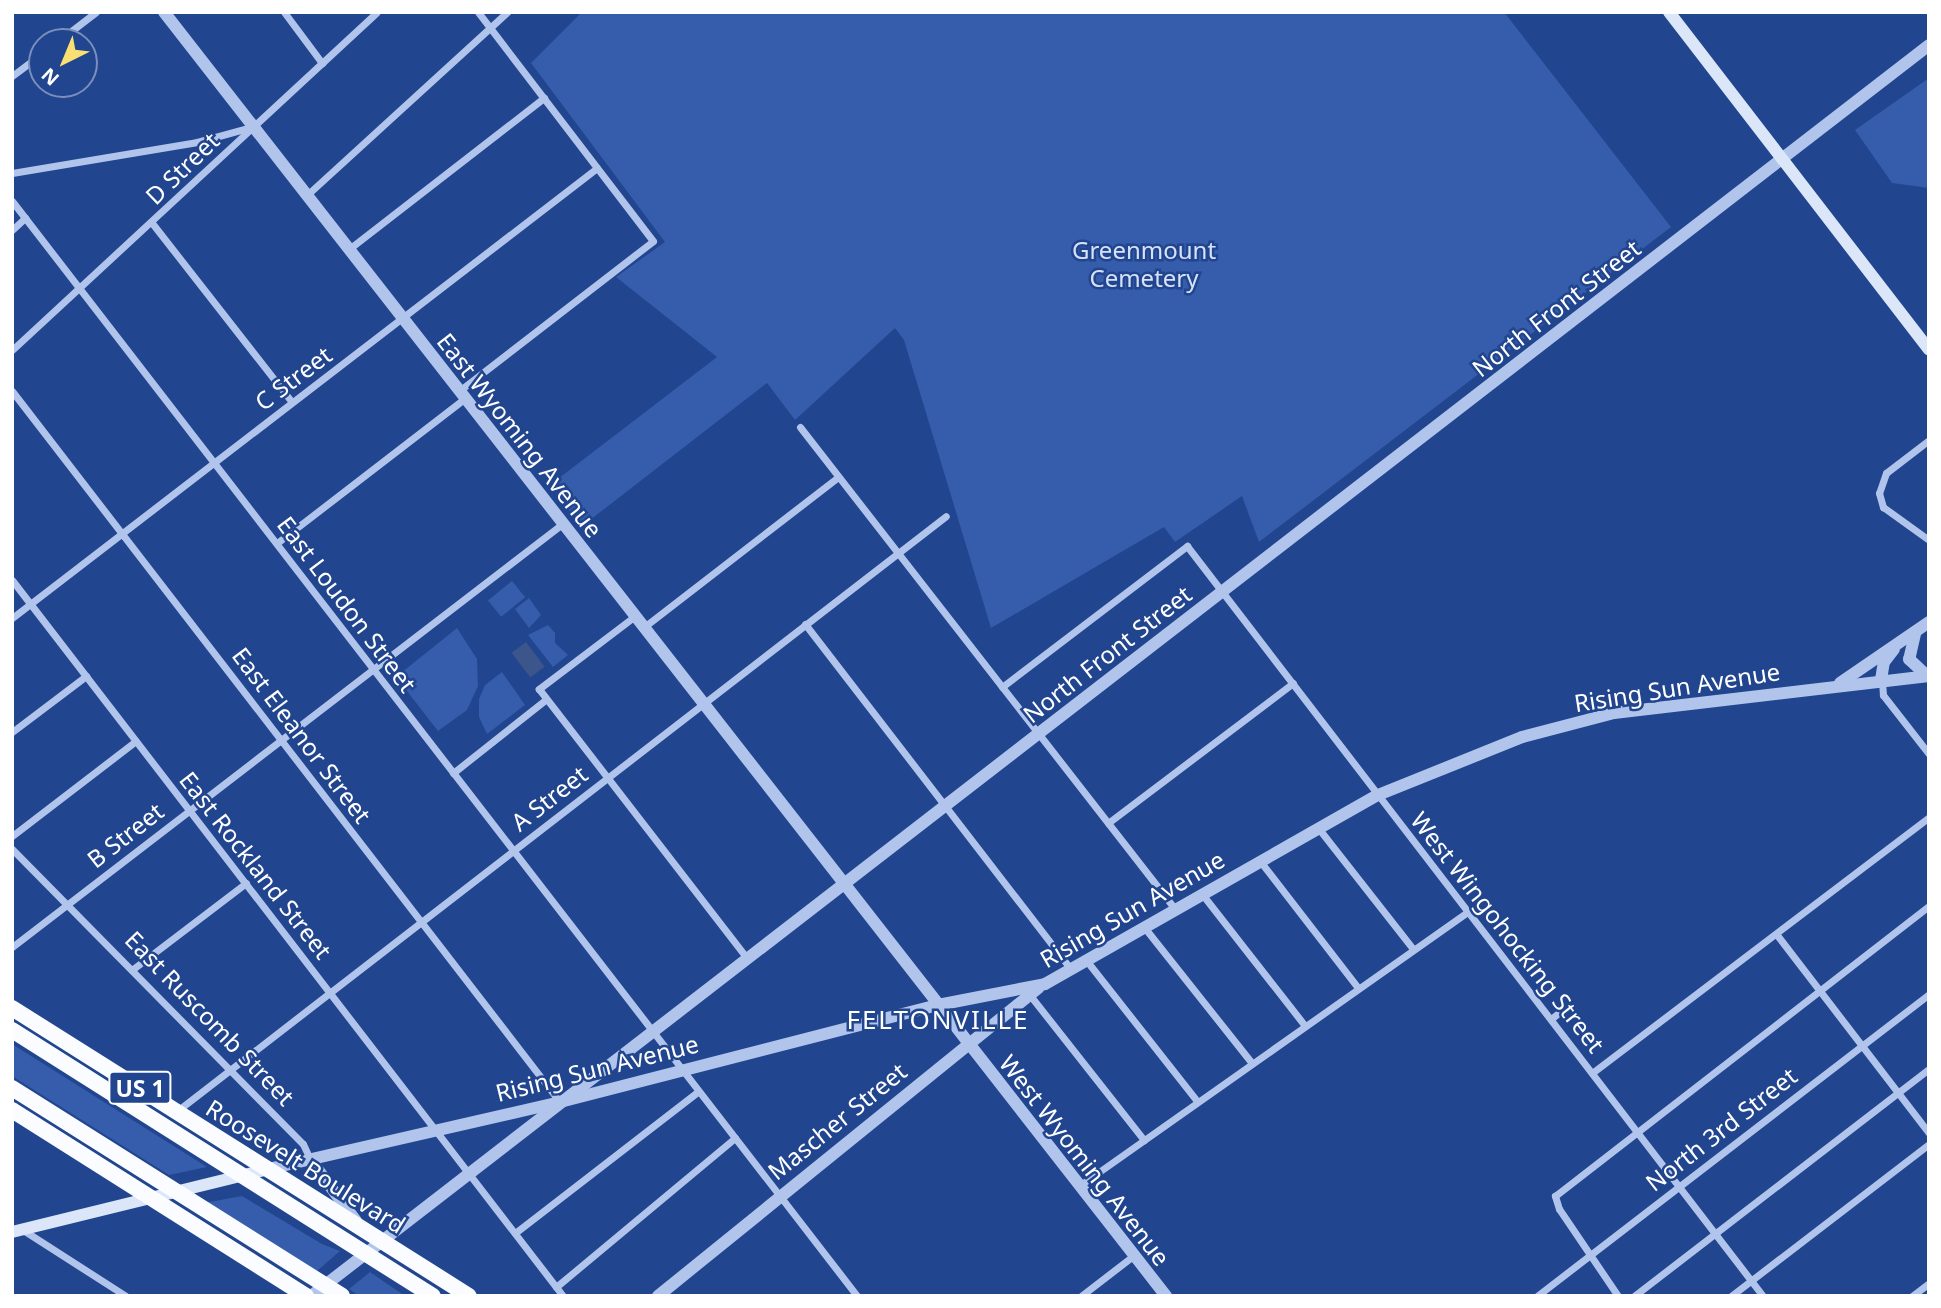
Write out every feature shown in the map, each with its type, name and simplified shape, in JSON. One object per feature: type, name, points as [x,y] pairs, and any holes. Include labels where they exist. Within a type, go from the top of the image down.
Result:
[{"type":"highway","name":"Roosevelt Boulevard","points":[[12,1008],[469,1296]]},
{"type":"highway","name":"Roosevelt Boulevard","points":[[12,1030],[433,1296]]},
{"type":"highway","name":"US 1","points":[[12,1088],[342,1296]]},
{"type":"highway","points":[[12,1110],[308,1296]]},
{"type":"highway","points":[[423,1267],[452,1296]]},
{"type":"main road","points":[[1669,12],[1929,350]]},
{"type":"main road","name":"Rising Sun Avenue","points":[[17,1231],[268,1169]]},
{"type":"street","points":[[75,28],[96,12]]},
{"type":"street","name":"East Wyoming Avenue","points":[[164,12],[843,884]]},
{"type":"street","points":[[284,12],[322,63]]},
{"type":"street","points":[[277,543],[653,241],[478,12]]},
{"type":"street","points":[[308,194],[507,12]]},
{"type":"street","name":"D Street","points":[[12,350],[376,13]]},
{"type":"street","name":"North Front Street","points":[[308,1296],[1929,45]]},
{"type":"street","points":[[12,76],[28,64]]},
{"type":"street","points":[[349,249],[544,98]]},
{"type":"street","points":[[12,173],[197,142],[253,127]]},
{"type":"street","name":"C Street","points":[[12,618],[597,168]]},
{"type":"street","name":"East Loudon Street","points":[[12,201],[857,1296]]},
{"type":"street","points":[[12,230],[25,218]]},
{"type":"street","points":[[152,223],[292,402]]},
{"type":"street","name":"East Eleanor Street","points":[[12,391],[560,1101]]},
{"type":"street","points":[[800,427],[1175,909]]},
{"type":"street","points":[[1929,440],[1886,473],[1879,493],[1883,507],[1929,540]]},
{"type":"street","points":[[643,628],[838,477]]},
{"type":"street","name":"A Street","points":[[176,1111],[946,516]]},
{"type":"street","name":"B Street","points":[[12,947],[371,668],[562,524]]},
{"type":"street","name":"West Wingohocking Street","points":[[1002,687],[1187,546],[1763,1296]]},
{"type":"street","name":"East Rockland Street","points":[[12,580],[563,1296]]},
{"type":"street","points":[[635,616],[539,690],[544,701],[747,958]]},
{"type":"street","points":[[1839,683],[1929,622]]},
{"type":"street","points":[[805,624],[1071,969]]},
{"type":"street","points":[[1916,632],[1908,649],[1909,659],[1928,676]]},
{"type":"street","points":[[1898,645],[1884,662],[1881,680],[1883,695],[1929,754]]},
{"type":"street","points":[[12,732],[86,676]]},
{"type":"street","name":"Rising Sun Avenue","points":[[268,1169],[560,1101],[938,1005],[1045,984],[1378,794],[1522,737],[1614,713],[1839,683],[1928,676]]},
{"type":"street","points":[[1108,823],[1293,684]]},
{"type":"street","points":[[453,773],[544,701]]},
{"type":"street","points":[[12,836],[136,741]]},
{"type":"street","points":[[1592,1073],[1929,817]]},
{"type":"street","points":[[1318,827],[1413,949]]},
{"type":"street","name":"East Ruscomb Street","points":[[12,849],[303,1144],[318,1175],[363,1229]]},
{"type":"street","points":[[1259,861],[1358,988]]},
{"type":"street","points":[[133,969],[246,883]]},
{"type":"street","name":"West Wyoming Avenue","points":[[843,884],[1166,1296]]},
{"type":"street","points":[[1202,894],[1304,1026]]},
{"type":"street","points":[[1619,1296],[1589,1255],[1556,1197],[1636,1130],[1929,906]]},
{"type":"street","points":[[1079,1186],[1251,1062],[1468,912]]},
{"type":"street","points":[[1144,928],[1251,1062]]},
{"type":"street","points":[[1777,935],[1929,1133]]},
{"type":"street","points":[[1086,960],[1197,1101]]},
{"type":"street","name":"Mascher Street","points":[[659,1296],[967,1043],[1029,993],[1045,984]]},
{"type":"street","points":[[1029,993],[1144,1140]]},
{"type":"street","name":"North 3rd Street","points":[[1541,1294],[1929,994]]},
{"type":"street","points":[[1551,1019],[1562,1010]]},
{"type":"street","points":[[1634,1296],[1929,1069]]},
{"type":"street","points":[[515,1234],[699,1091]]},
{"type":"street","points":[[556,1287],[735,1138]]},
{"type":"street","points":[[1731,1296],[1929,1144]]},
{"type":"street","points":[[17,1231],[126,1296]]},
{"type":"street","points":[[1081,1296],[1133,1256]]},
{"type":"street","points":[[1912,1296],[1929,1283]]},
{"type":"green space","name":"Greenmount Cemetery","points":[[582,12],[1504,12],[1671,227],[1259,542],[1242,496],[1175,542],[1164,527],[991,628],[904,340],[895,328],[795,420],[767,383],[581,527],[550,485],[717,357],[616,277],[665,242],[531,63]]},
{"type":"green space","points":[[1929,78],[1929,188],[1892,183],[1855,130]]},
{"type":"green space","points":[[512,581],[525,597],[501,617],[488,601]]},
{"type":"green space","points":[[529,598],[541,615],[529,628],[515,609]]},
{"type":"green space","points":[[548,625],[555,633],[555,643],[568,655],[553,667],[528,635]]},
{"type":"green space","points":[[457,628],[477,659],[478,686],[467,710],[438,731],[396,677]]},
{"type":"green space","points":[[502,672],[525,705],[487,734],[479,717],[479,699],[485,685]]},
{"type":"green space","points":[[12,1044],[207,1167],[169,1175],[12,1076]]},
{"type":"green space","points":[[242,1196],[322,1244],[340,1251],[317,1271],[204,1203]]},
{"type":"green space","points":[[370,1272],[405,1296],[359,1296],[349,1289]]},
{"type":"shaded area","points":[[526,642],[545,667],[530,678],[512,653]]},
{"type":"district","name":"FELTONVILLE","points":[[938,1020]]}]
